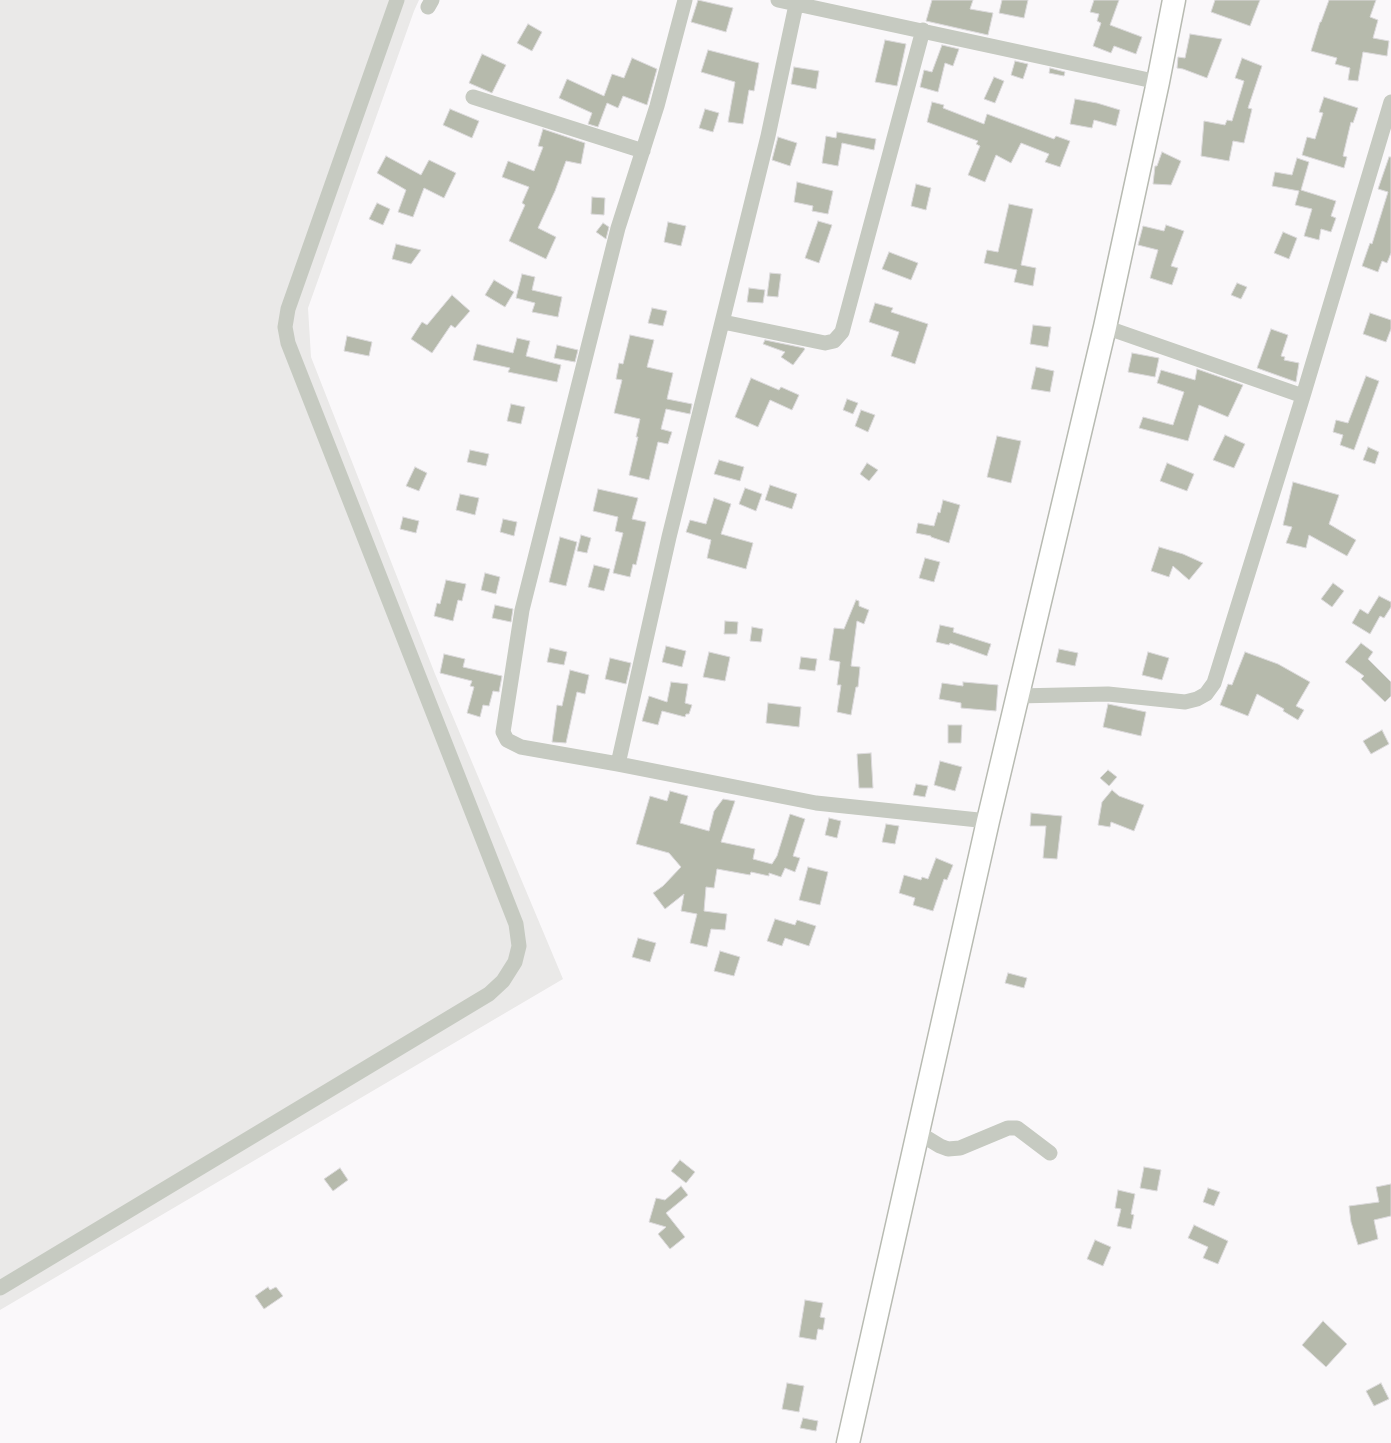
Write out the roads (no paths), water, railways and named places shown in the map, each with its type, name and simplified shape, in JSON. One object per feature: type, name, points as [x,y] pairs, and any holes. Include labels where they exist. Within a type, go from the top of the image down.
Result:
[{"type":"highway","points":[[848,1443],[1017,696],[1105,327],[1174,0]]},
{"type":"street","points":[[0,1288],[489,994],[503,981],[515,962],[519,946],[516,924],[288,343],[285,327],[288,309],[398,0]]},
{"type":"street","points":[[685,0],[658,106],[618,228],[522,610],[503,732],[507,740],[520,747],[833,806],[988,822]]},
{"type":"street","points":[[778,0],[796,2],[1158,82]]},
{"type":"street","points":[[618,764],[669,537],[766,146],[796,2]]},
{"type":"street","points":[[723,322],[825,343],[834,341],[842,332],[922,30]]},
{"type":"street","points":[[473,97],[643,151]]},
{"type":"street","points":[[1017,696],[1108,694],[1185,702],[1198,699],[1206,694],[1214,683],[1391,102]]},
{"type":"street","points":[[1105,327],[1303,396]]},
{"type":"street","points":[[917,1132],[948,1149],[960,1148],[1008,1128],[1017,1128],[1050,1153]]}]
